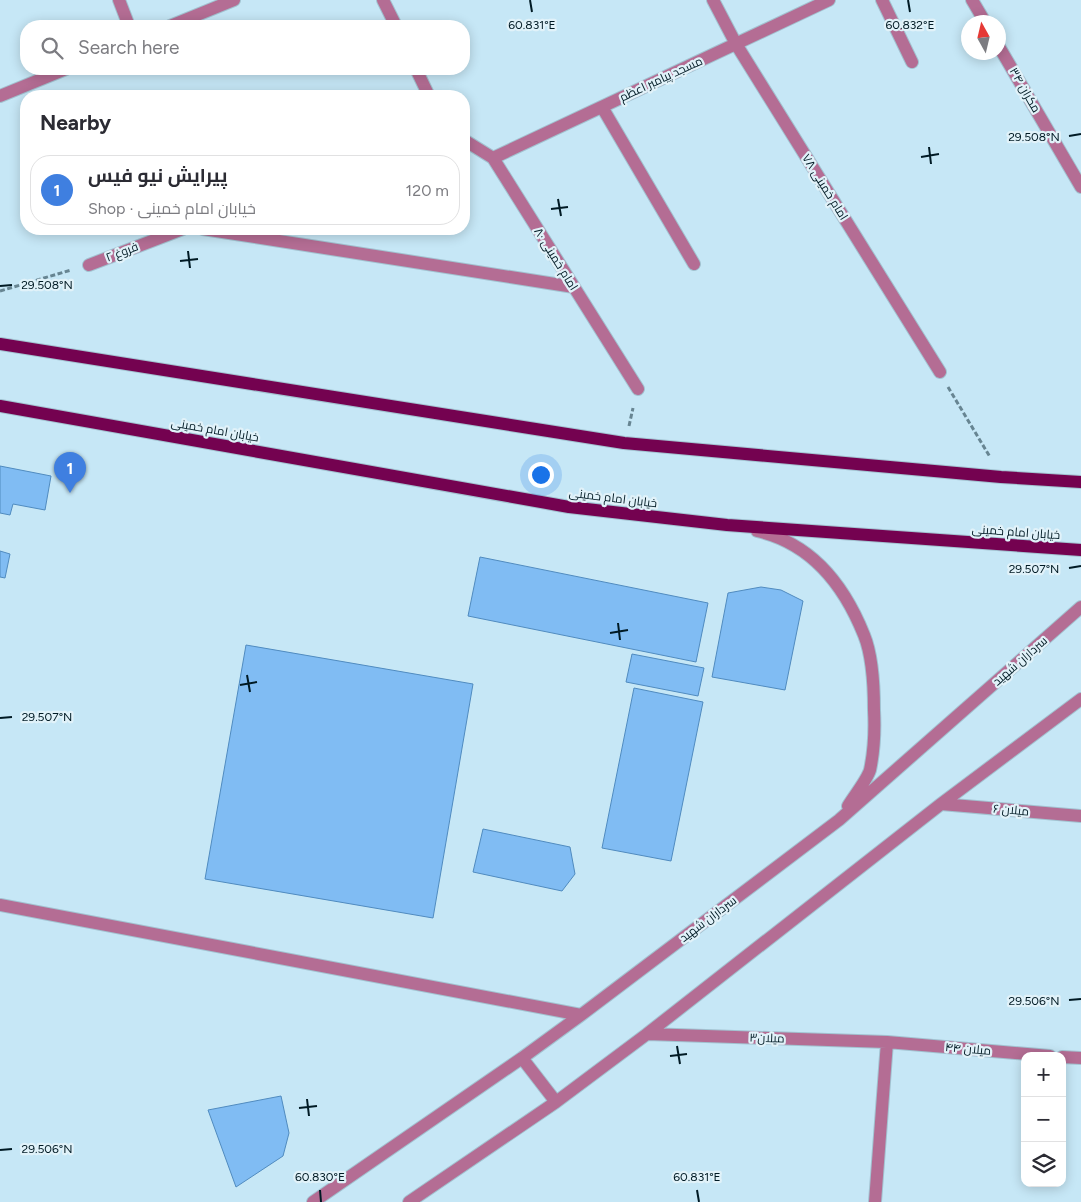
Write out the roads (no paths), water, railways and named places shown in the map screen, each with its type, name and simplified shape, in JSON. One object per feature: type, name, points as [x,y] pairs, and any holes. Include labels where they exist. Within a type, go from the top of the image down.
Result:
[{"type":"main road","points":[[0,344],[624,443],[1001,477],[1078,480]]},
{"type":"main road","name":"خیابان امام خمینی","points":[[0,406],[569,507],[727,525],[1081,550]]},
{"type":"street","points":[[119,0],[127,20]]},
{"type":"street","points":[[185,20],[234,0]]},
{"type":"street","points":[[384,0],[393,20]]},
{"type":"street","name":"امام خمینی ۷۸","points":[[713,0],[736,44],[940,372]]},
{"type":"street","name":"مسجد پیامبر اعظم","points":[[493,158],[829,0]]},
{"type":"street","points":[[882,0],[912,62]]},
{"type":"street","points":[[972,0],[982,15]]},
{"type":"street","name":"مکران ۳۴","points":[[1006,59],[1081,187]]},
{"type":"street","points":[[0,96],[51,75]]},
{"type":"street","points":[[419,75],[427,90]]},
{"type":"street","points":[[602,107],[694,264]]},
{"type":"street","name":"امام خمینی ۸۰","points":[[470,144],[493,158],[638,389]]},
{"type":"street","name":"فروغ ۲","points":[[89,265],[167,235]]},
{"type":"street","points":[[242,235],[574,286]]},
{"type":"street","points":[[727,525],[774,535],[800,548],[827,570],[849,603],[865,636],[874,680],[875,731],[869,772],[839,820]]},
{"type":"street","name":"سرداران شهید","points":[[313,1202],[582,1015],[839,820],[1081,607]]},
{"type":"street","points":[[409,1202],[556,1102],[647,1034],[942,804],[1081,699]]},
{"type":"street","name":"میلان ۶","points":[[942,804],[1081,816]]},
{"type":"street","points":[[0,905],[582,1015]]},
{"type":"street","name":"میلان۳","points":[[647,1034],[886,1042]]},
{"type":"street","points":[[875,1202],[886,1042]]},
{"type":"street","name":"میلان ۴۴","points":[[886,1042],[1021,1054]]},
{"type":"street","points":[[1066,1057],[1081,1058]]},
{"type":"street","points":[[522,1058],[556,1102]]},
{"type":"place","name":"پیرایش نیو فیس","points":[[70,493]]}]
